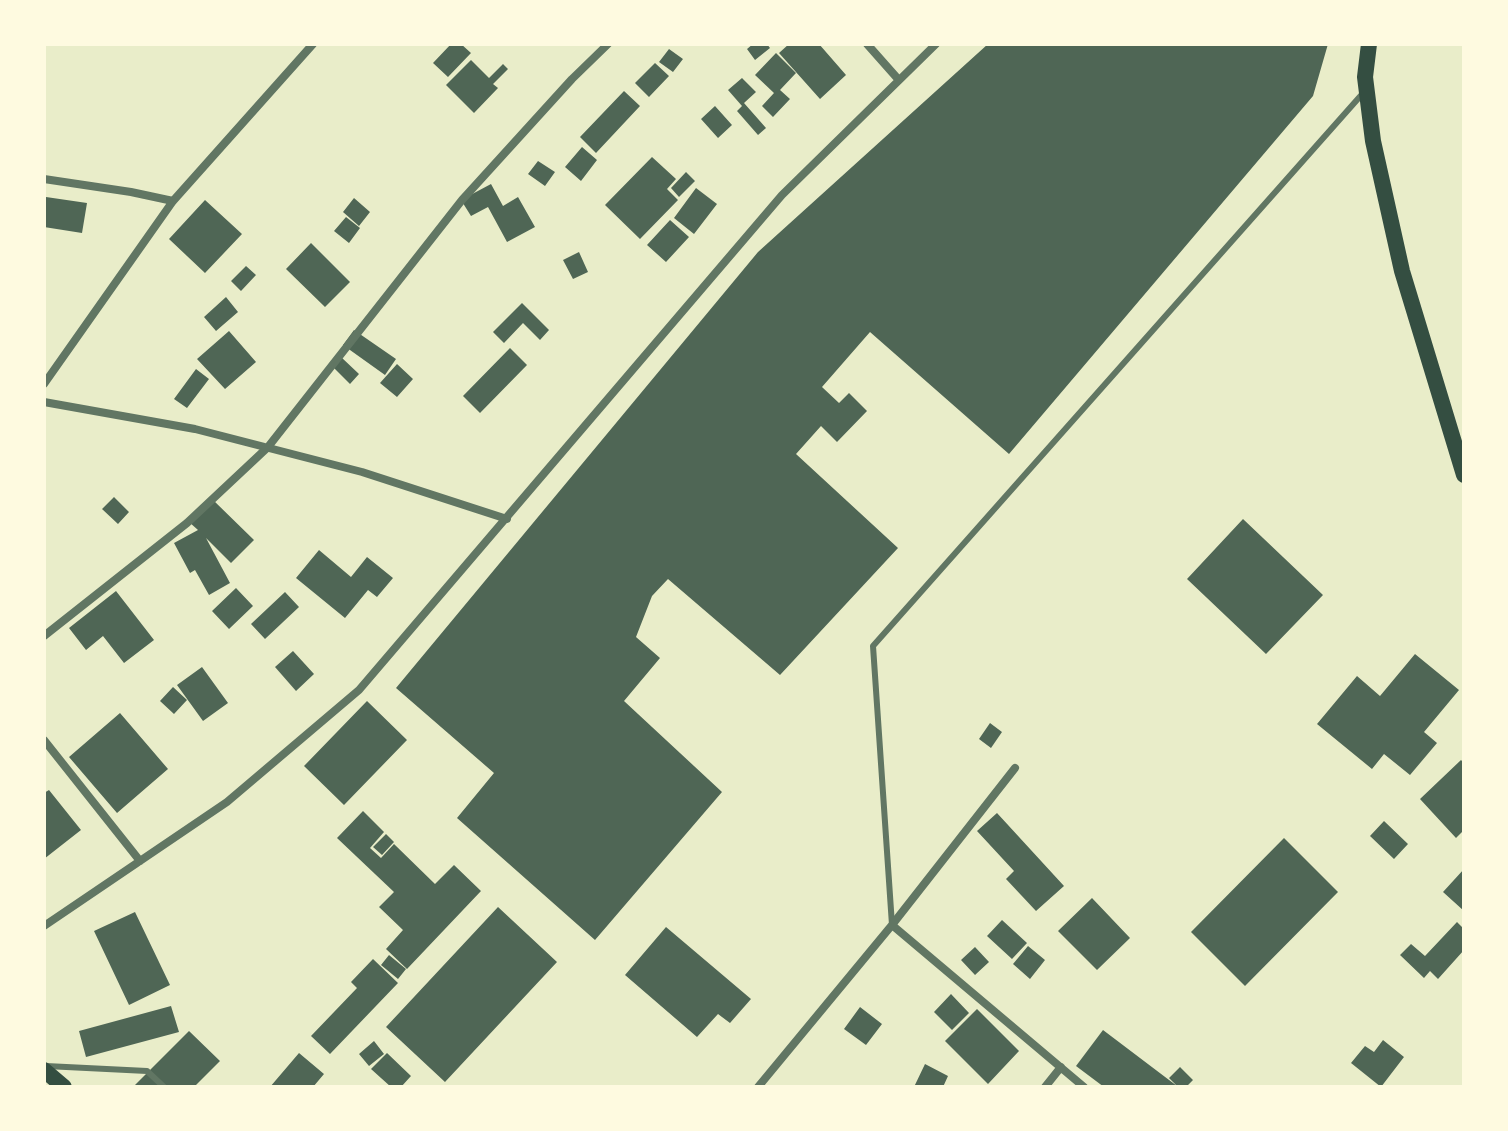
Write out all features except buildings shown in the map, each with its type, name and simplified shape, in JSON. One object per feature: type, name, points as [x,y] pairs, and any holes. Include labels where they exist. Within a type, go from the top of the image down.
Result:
[{"type":"main road","points":[[1369,44],[1365,77],[1373,141],[1402,271],[1464,475]]},
{"type":"main road","points":[[44,1068],[64,1087]]},
{"type":"street","points":[[44,384],[173,201],[313,44]]},
{"type":"street","points":[[44,636],[187,523],[268,447],[462,200],[608,44]]},
{"type":"street","points":[[867,44],[898,79]]},
{"type":"street","points":[[44,926],[227,802],[359,690],[782,195],[936,44]]},
{"type":"street","points":[[44,179],[173,201]]},
{"type":"street","points":[[44,402],[195,429],[268,447],[362,472],[507,519]]},
{"type":"street","points":[[44,740],[140,861]]},
{"type":"street","points":[[758,1087],[892,925],[1015,768]]},
{"type":"street","points":[[892,925],[1084,1087]]},
{"type":"street","points":[[1045,1087],[1061,1067]]},
{"type":"lane","points":[[892,925],[873,646],[1366,90]]},
{"type":"lane","points":[[44,1068],[147,1071],[164,1087]]}]
